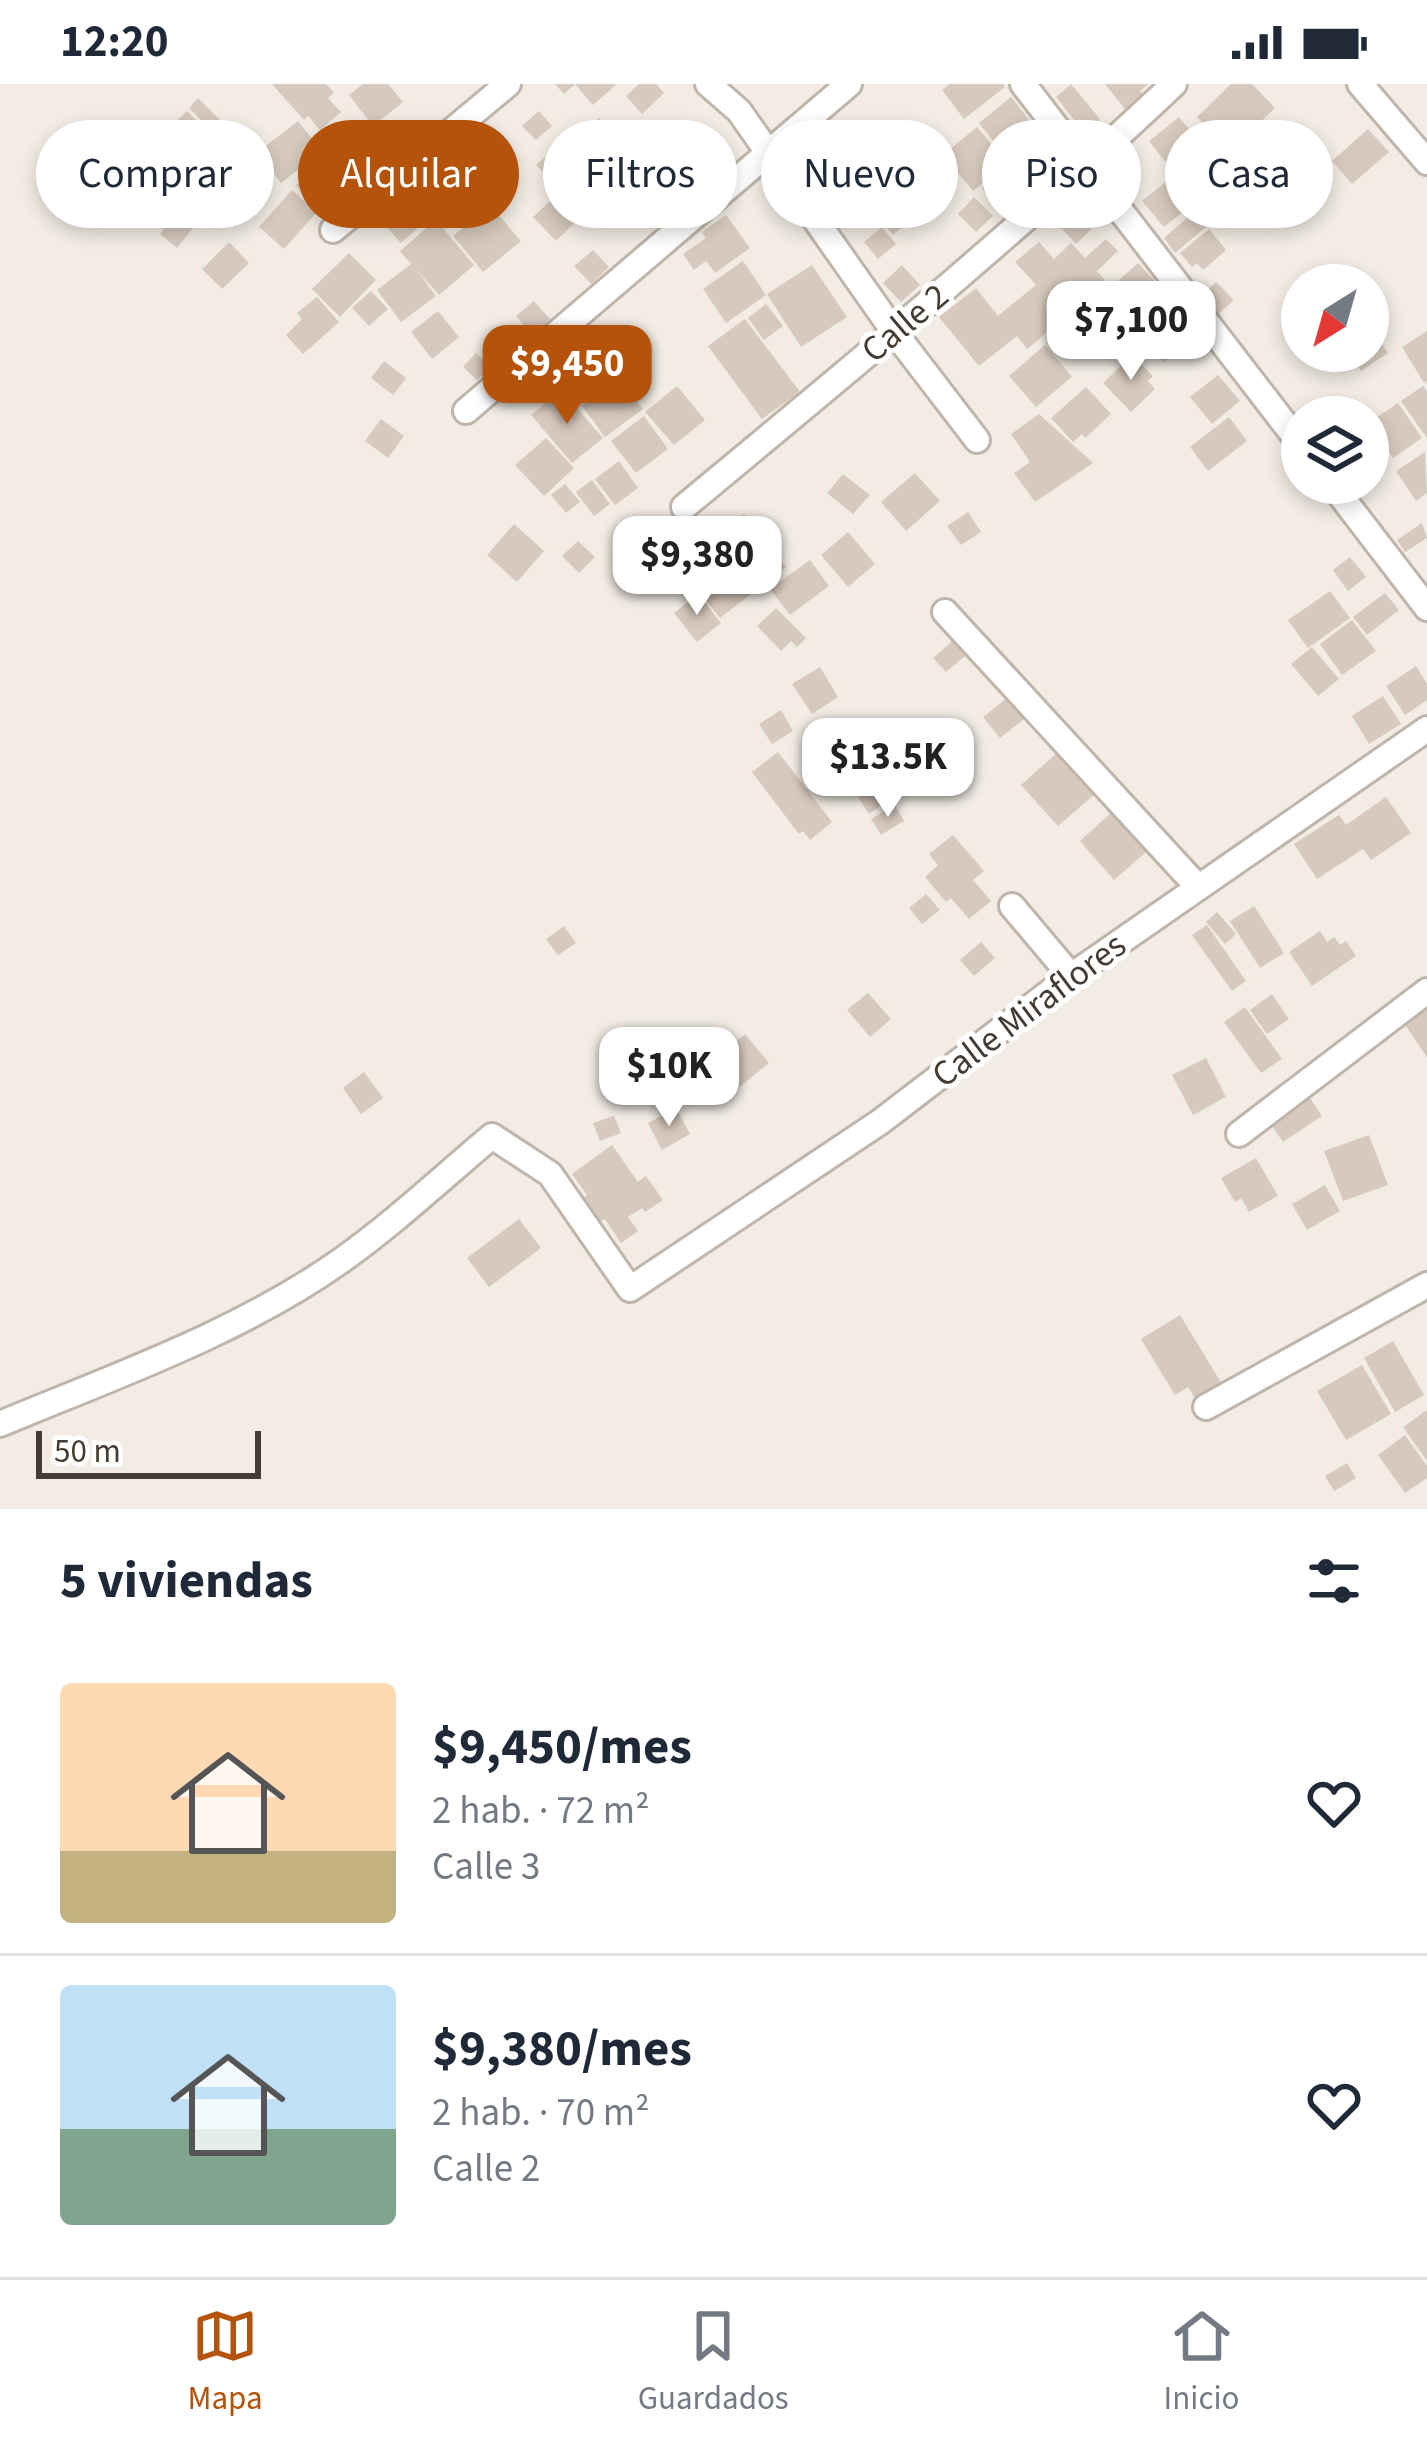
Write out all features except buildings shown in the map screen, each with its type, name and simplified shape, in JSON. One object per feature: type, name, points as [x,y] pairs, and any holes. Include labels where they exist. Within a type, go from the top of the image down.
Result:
[{"type":"street","points":[[333,230],[508,84]]},
{"type":"street","points":[[708,84],[739,111],[761,144]]},
{"type":"street","points":[[808,120],[850,84]]},
{"type":"street","points":[[1023,84],[1051,120]]},
{"type":"street","name":"Calle 2","points":[[1136,120],[1174,84]]},
{"type":"street","points":[[1360,84],[1427,162]]},
{"type":"street","points":[[466,411],[761,160]]},
{"type":"street","points":[[821,228],[977,440]]},
{"type":"street","name":"Calle 2","points":[[683,506],[1016,228]]},
{"type":"street","points":[[1134,228],[1281,419]]},
{"type":"street","points":[[1347,504],[1427,608]]},
{"type":"street","points":[[945,612],[1197,886]]},
{"type":"street","name":"Calle Miraflores","points":[[0,1424],[198,1341],[277,1299],[341,1261],[492,1136],[550,1174],[630,1289],[880,1122],[1071,976],[1427,729]]},
{"type":"street","points":[[1012,906],[1071,976]]},
{"type":"street","points":[[1239,1134],[1427,991]]},
{"type":"street","points":[[1206,1407],[1427,1285]]}]
